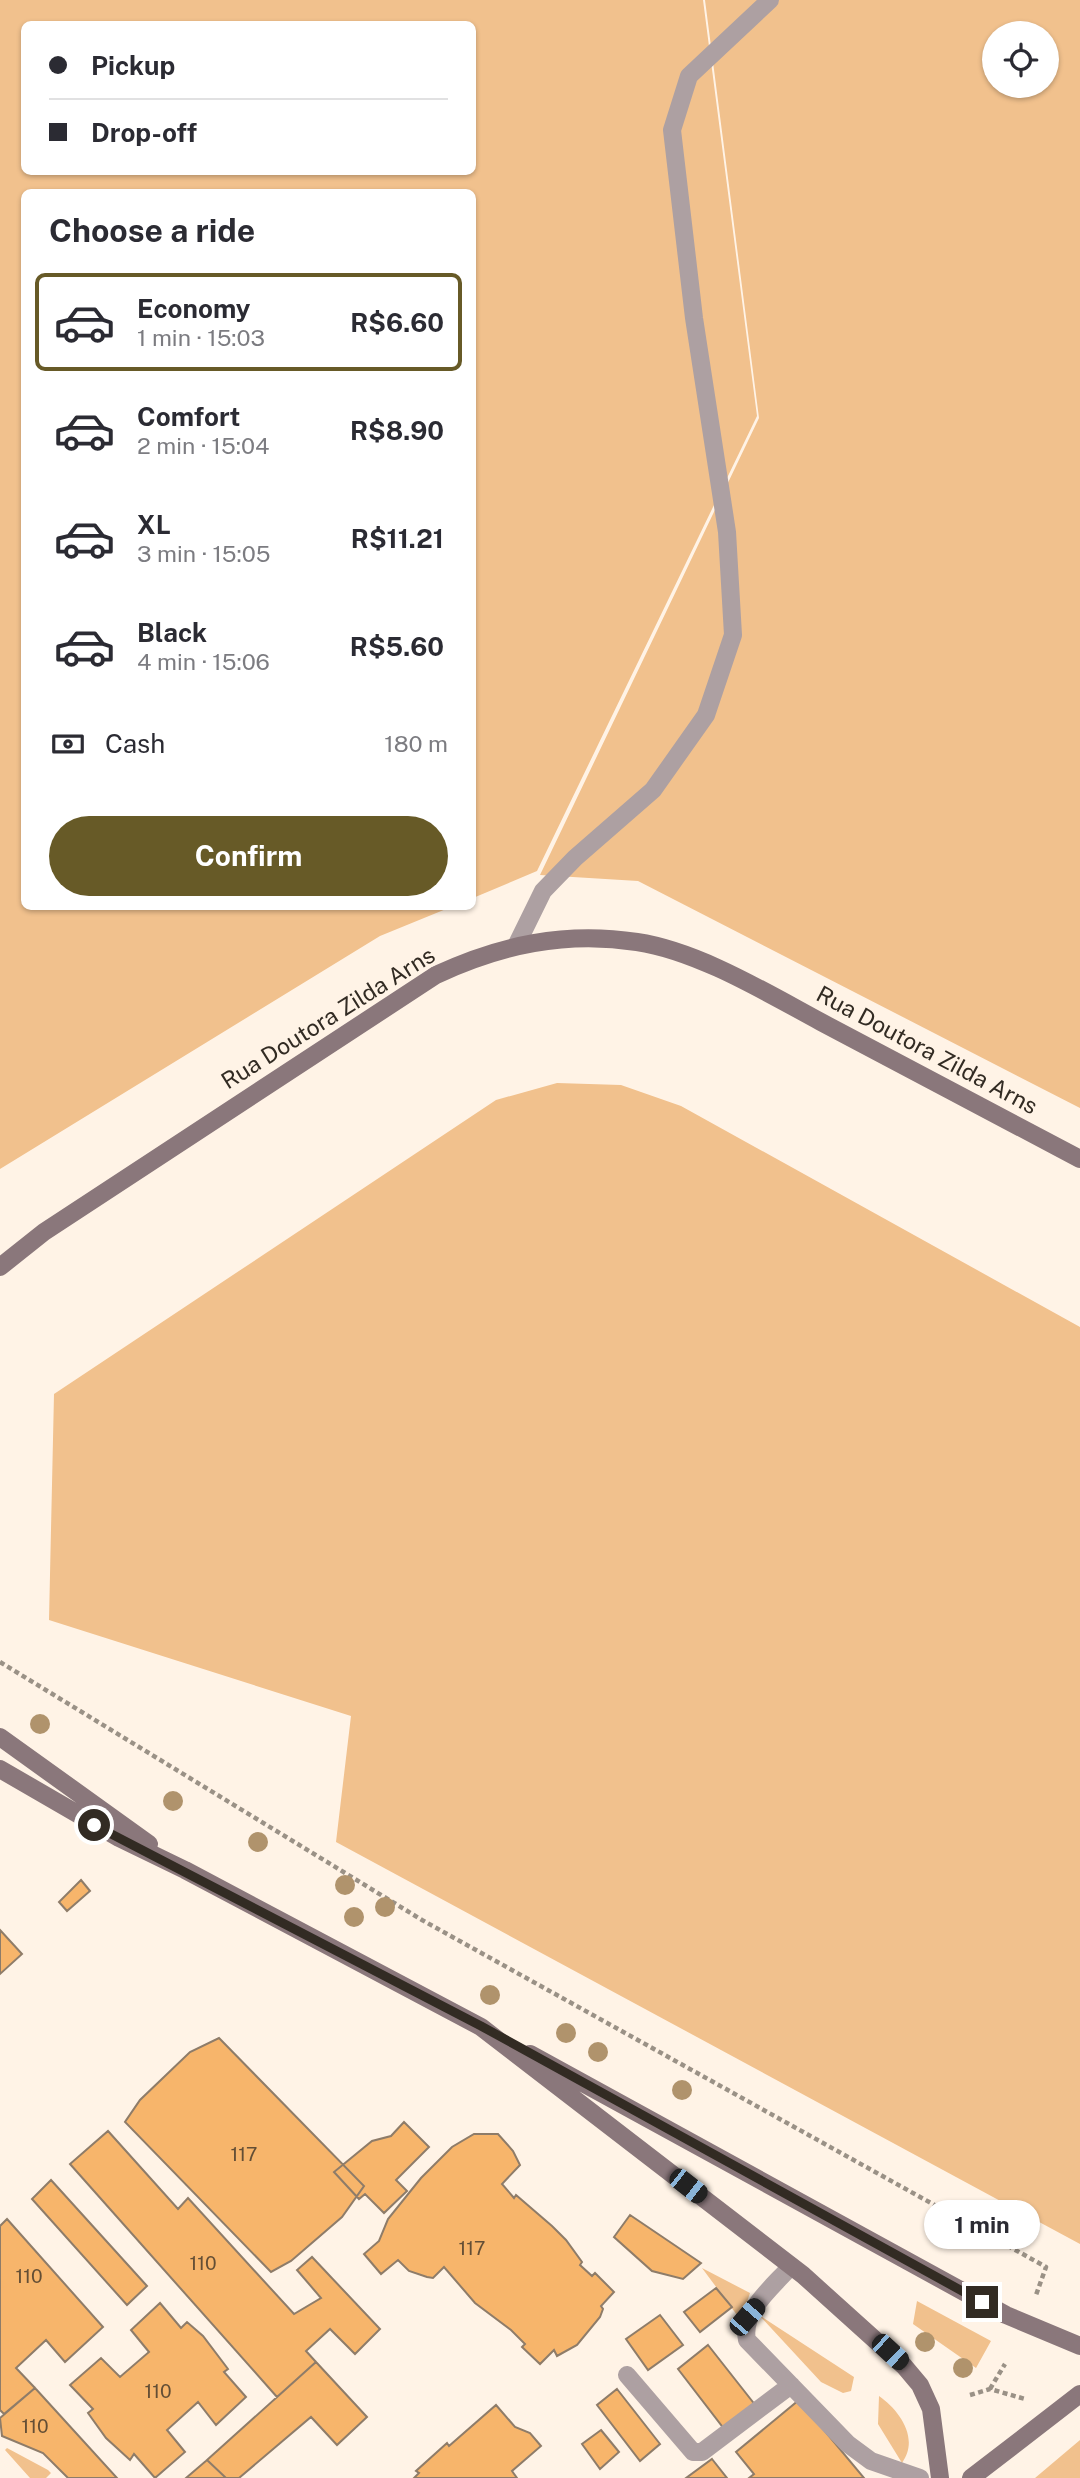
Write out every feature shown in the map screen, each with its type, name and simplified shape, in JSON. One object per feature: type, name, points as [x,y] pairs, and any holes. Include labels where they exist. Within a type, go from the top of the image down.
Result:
[{"type":"main road","name":"Rua Doutora Zilda Arns","points":[[44,1232],[425,981],[477,956],[517,944],[558,938],[639,942],[675,952],[778,999],[1080,1159]]},
{"type":"main road","points":[[0,1251],[44,1232]]},
{"type":"main road","points":[[0,1267],[44,1232]]},
{"type":"main road","points":[[0,1737],[186,1870]]},
{"type":"main road","points":[[0,1769],[119,1839],[186,1870],[481,2026],[1006,2315],[1080,2346]]},
{"type":"main road","points":[[481,2026],[791,2266],[862,2326],[920,2385],[936,2430],[940,2478]]},
{"type":"main road","points":[[971,2478],[1080,2394]]},
{"type":"lane","points":[[517,944],[543,891],[575,858],[653,790],[706,715],[733,635],[727,532],[694,318],[673,130],[689,76],[770,0]]},
{"type":"lane","points":[[791,2266],[747,2317],[744,2328],[747,2340],[848,2444],[871,2461],[920,2478]]},
{"type":"lane","points":[[627,2375],[693,2452],[702,2452],[791,2385]]},
{"type":"path","points":[[0,1662],[422,1920],[1046,2267],[1035,2295]]},
{"type":"path","points":[[990,2389],[1005,2364]]},
{"type":"path","points":[[970,2395],[990,2389],[1025,2399]]},
{"type":"shaded area","points":[[0,0],[703,0],[757,416],[537,871],[476,897],[476,189],[21,189],[21,910],[444,910],[380,936],[0,1169]]},
{"type":"shaded area","points":[[705,0],[1080,0],[1080,1108],[638,881],[540,875],[759,418]]},
{"type":"shaded area","points":[[557,1083],[621,1085],[681,1106],[1080,1327],[1080,2244],[336,1842],[351,1716],[49,1620],[54,1394],[496,1100]]},
{"type":"shaded area","points":[[702,2268],[750,2293],[745,2308],[737,2315]]},
{"type":"shaded area","points":[[917,2301],[991,2341],[976,2368],[913,2324]]},
{"type":"shaded area","points":[[759,2315],[854,2377],[851,2391],[843,2393],[821,2382]]},
{"type":"shaded area","points":[[879,2396],[894,2409],[905,2425],[909,2444],[902,2463],[878,2424]]},
{"type":"shaded area","points":[[1080,2440],[1080,2478],[1035,2478]]},
{"type":"shaded area","points":[[7,2448],[51,2473],[46,2478],[30,2478],[5,2450]]},
{"type":"building","points":[[81,1880],[90,1891],[67,1911],[59,1902]]},
{"type":"building","points":[[0,1930],[22,1954],[0,1974]]},
{"type":"building","points":[[219,2038],[364,2186],[342,2217],[291,2261],[271,2272],[125,2122],[140,2100],[190,2052]]},
{"type":"building","points":[[404,2122],[429,2147],[396,2180],[407,2191],[384,2213],[365,2194],[359,2199],[334,2172],[372,2141],[391,2136]]},
{"type":"building","points":[[108,2131],[178,2209],[188,2198],[294,2314],[321,2298],[297,2270],[312,2257],[380,2329],[355,2354],[330,2329],[306,2351],[316,2362],[277,2397],[70,2164]]},
{"type":"building","points":[[474,2134],[498,2134],[513,2151],[520,2165],[502,2184],[514,2198],[516,2195],[552,2226],[582,2262],[580,2265],[592,2276],[595,2273],[614,2292],[601,2306],[603,2309],[600,2317],[577,2345],[557,2356],[554,2350],[540,2364],[522,2347],[525,2344],[475,2303],[444,2267],[433,2278],[409,2271],[398,2260],[381,2274],[364,2254],[379,2241],[388,2219],[421,2178],[452,2147]]},
{"type":"building","points":[[51,2180],[147,2286],[127,2305],[32,2199]]},
{"type":"building","points":[[630,2215],[701,2263],[683,2279],[652,2271],[614,2237]]},
{"type":"building","points":[[7,2219],[103,2327],[65,2362],[46,2340],[16,2368],[35,2388],[4,2414],[0,2410],[0,2226]]},
{"type":"building","points":[[716,2288],[732,2307],[700,2332],[684,2312]]},
{"type":"building","points":[[160,2303],[181,2328],[187,2322],[203,2336],[228,2369],[224,2372],[246,2397],[216,2425],[198,2402],[167,2430],[185,2452],[155,2478],[134,2454],[130,2460],[106,2438],[88,2413],[93,2409],[70,2385],[101,2358],[120,2377],[149,2352],[131,2330]]},
{"type":"building","points":[[660,2315],[683,2345],[648,2370],[626,2339]]},
{"type":"building","points":[[708,2345],[756,2406],[725,2430],[678,2369]]},
{"type":"building","points":[[316,2362],[367,2417],[337,2445],[311,2417],[239,2478],[226,2478],[207,2460]]},
{"type":"building","points":[[35,2388],[117,2478],[68,2478],[43,2453],[2,2436],[0,2418]]},
{"type":"building","points":[[617,2389],[660,2444],[640,2461],[597,2405]]},
{"type":"building","points":[[799,2400],[864,2478],[749,2478],[754,2474],[736,2452]]},
{"type":"building","points":[[496,2405],[515,2427],[530,2433],[541,2446],[512,2471],[517,2478],[414,2478],[419,2473],[416,2471],[447,2443],[449,2446]]},
{"type":"building","points":[[601,2430],[619,2452],[600,2469],[582,2444]]},
{"type":"building","points":[[712,2459],[727,2478],[686,2478]]},
{"type":"building","points":[[207,2460],[226,2478],[186,2478]]},
{"type":"route","points":[[94,1825],[156,1858],[186,1870],[481,2026],[982,2302]]}]
